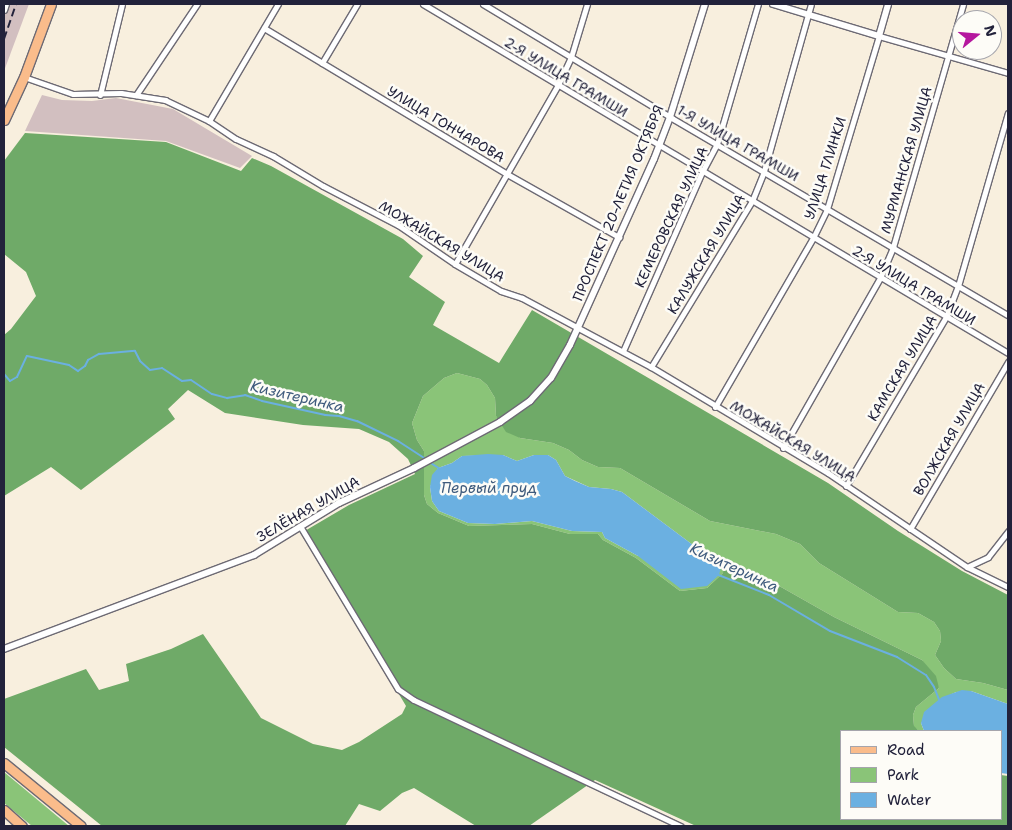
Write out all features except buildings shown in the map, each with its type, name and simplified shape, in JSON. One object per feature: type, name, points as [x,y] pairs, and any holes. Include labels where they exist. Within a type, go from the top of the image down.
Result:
[{"type":"main road","points":[[4,106],[19,74],[45,4]]},
{"type":"main road","points":[[4,120],[24,77],[51,4]]},
{"type":"main road","points":[[4,763],[80,826]]},
{"type":"main road","points":[[4,810],[22,826]]},
{"type":"street","points":[[4,10],[6,4]]},
{"type":"street","points":[[100,95],[122,4]]},
{"type":"street","points":[[136,95],[197,4]]},
{"type":"street","points":[[209,121],[278,4]]},
{"type":"street","points":[[322,62],[357,4]]},
{"type":"street","name":"2-Я УЛИЦА ГРАМШИ","points":[[423,4],[1008,354]]},
{"type":"street","name":"1-Я УЛИЦА ГРАМШИ","points":[[483,4],[670,117],[1008,315]]},
{"type":"street","points":[[455,264],[558,85],[571,56],[587,4]]},
{"type":"street","name":"ПРОСПЕКТ 20-ЛЕТИЯ ОКТЯБРЯ","points":[[578,327],[659,146],[670,117],[705,4]]},
{"type":"street","name":"КЕМЕРОВСКАЯ УЛИЦА","points":[[622,351],[702,172],[717,144],[758,4]]},
{"type":"street","points":[[773,4],[1008,73]]},
{"type":"street","name":"КАЛУЖСКАЯ УЛИЦА","points":[[651,367],[752,201],[764,171],[811,4]]},
{"type":"street","name":"УЛИЦА ГЛИНКИ","points":[[715,407],[813,238],[827,209],[888,4]]},
{"type":"street","name":"МУРМАНСКАЯ УЛИЦА","points":[[783,448],[880,278],[893,247],[963,4]]},
{"type":"street","name":"УЛИЦА ГОНЧАРОВА","points":[[264,28],[507,174],[619,237]]},
{"type":"street","name":"МОЖАЙСКАЯ УЛИЦА","points":[[24,77],[73,94],[100,95],[121,93],[174,103],[209,121],[236,139],[272,156],[323,186],[398,225],[455,264],[501,291],[522,298],[651,367],[846,486],[967,567],[1008,588]]},
{"type":"street","name":"КАМСКАЯ УЛИЦА","points":[[846,486],[946,317],[958,286],[1008,113]]},
{"type":"street","name":"ЗЕЛЁНАЯ УЛИЦА","points":[[4,649],[254,555],[339,503],[414,468],[519,410],[551,378],[578,327]]},
{"type":"street","name":"ВОЛЖСКАЯ УЛИЦА","points":[[910,529],[1008,362]]},
{"type":"street","points":[[300,526],[398,689],[414,700],[681,826]]},
{"type":"street","points":[[967,567],[988,557],[1008,531]]},
{"type":"shaded area","points":[[9,4],[29,4],[4,71],[4,17]]},
{"type":"shaded area","points":[[42,95],[62,100],[92,101],[116,98],[173,109],[252,156],[240,168],[166,141],[25,131]]},
{"type":"green space","points":[[25,133],[166,142],[241,171],[252,158],[271,166],[403,239],[423,256],[409,277],[445,302],[433,325],[499,363],[532,310],[828,483],[898,531],[962,571],[1008,595],[1008,690],[983,683],[956,679],[944,668],[935,655],[941,641],[940,631],[934,622],[918,613],[898,612],[819,563],[800,544],[776,534],[710,521],[620,468],[598,467],[553,443],[520,438],[506,432],[496,416],[495,398],[487,385],[480,379],[457,373],[444,378],[423,396],[412,423],[417,440],[424,451],[424,495],[427,504],[438,513],[469,526],[532,524],[570,534],[598,534],[603,540],[636,558],[680,591],[707,588],[723,573],[725,566],[751,570],[834,617],[922,660],[936,676],[939,688],[916,707],[913,715],[914,726],[918,730],[840,730],[840,820],[1002,820],[1002,775],[1008,776],[1008,826],[696,826],[595,780],[529,826],[476,826],[414,788],[402,793],[380,811],[359,804],[345,826],[102,826],[4,747],[4,699],[86,669],[99,690],[129,681],[126,664],[171,649],[203,634],[261,718],[313,744],[342,750],[359,742],[402,714],[406,706],[303,532],[349,505],[415,474],[408,459],[389,442],[359,429],[303,425],[225,413],[188,390],[168,409],[175,419],[81,490],[51,467],[4,496],[4,335],[11,329],[36,296],[26,272],[4,254],[4,161]]},
{"type":"green space","points":[[457,373],[480,379],[487,385],[495,398],[496,416],[520,438],[553,443],[598,467],[620,468],[710,521],[776,534],[800,544],[819,563],[898,612],[918,613],[934,622],[940,631],[941,641],[935,655],[944,668],[956,679],[983,683],[1008,690],[1008,704],[971,691],[956,692],[938,701],[921,723],[924,730],[918,730],[914,727],[913,715],[916,707],[939,688],[922,660],[834,617],[751,570],[723,573],[707,588],[680,591],[636,558],[603,540],[598,534],[570,534],[532,524],[469,526],[438,513],[427,504],[424,495],[424,451],[417,440],[412,423],[423,396],[444,378]],"holes":[[[503,455],[517,461],[534,455],[548,455],[556,460],[565,476],[589,487],[622,492],[705,554],[718,561],[638,556],[605,538],[602,532],[572,531],[532,521],[495,524],[468,523],[439,511],[432,501],[430,487],[438,468],[452,463],[462,456]]]},
{"type":"green space","points":[[4,772],[69,826],[32,826],[4,803]]},
{"type":"water","name":"Первый пруд","points":[[503,455],[517,461],[534,455],[548,455],[556,460],[565,476],[575,481],[589,487],[622,492],[705,554],[718,561],[721,567],[719,575],[707,586],[681,589],[638,556],[605,538],[602,532],[572,531],[532,521],[495,524],[468,523],[439,511],[432,501],[430,487],[432,475],[438,468],[452,463],[462,456]]},
{"type":"water","points":[[962,690],[971,691],[1008,704],[1008,774],[1002,773],[1002,730],[924,730],[921,723],[924,712],[942,697]]},
{"type":"waterway","name":"Кизитеринка","points":[[4,374],[10,381],[17,377],[27,356],[69,365],[78,371],[85,366],[88,360],[99,354],[135,351],[140,361],[150,370],[162,368],[182,381],[191,380],[212,394],[227,398],[245,395],[262,401],[357,421],[398,441],[426,459]]},
{"type":"waterway","points":[[429,462],[440,469]]},
{"type":"waterway","name":"Кизитеринка","points":[[716,574],[769,595],[830,631],[897,657],[926,675],[934,687],[940,702]]},
{"type":"railway","points":[[4,39],[16,4]]}]
